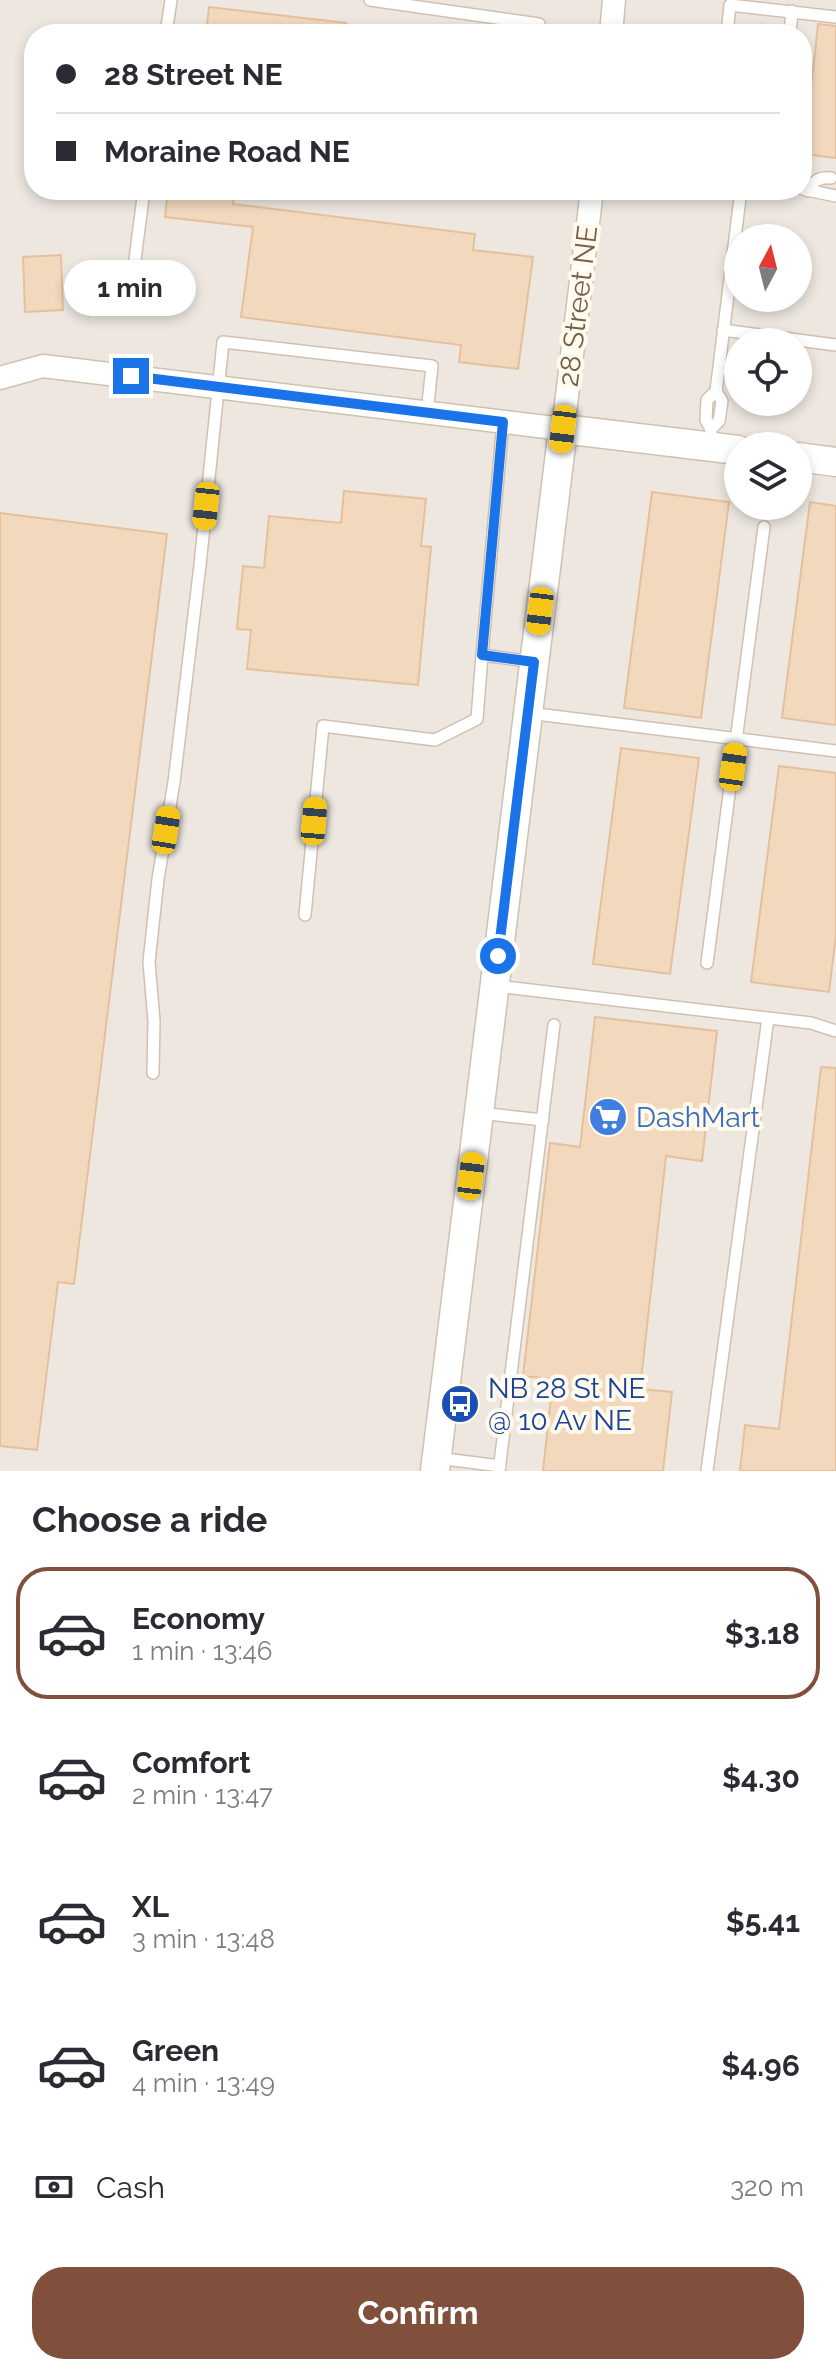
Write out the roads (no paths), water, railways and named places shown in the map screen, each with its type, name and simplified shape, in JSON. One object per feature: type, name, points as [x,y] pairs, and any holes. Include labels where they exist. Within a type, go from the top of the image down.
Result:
[{"type":"street","points":[[612,24],[614,0]]},
{"type":"street","name":"28 Street NE","points":[[435,1465],[591,200]]},
{"type":"street","points":[[0,378],[43,366],[563,429],[711,438],[724,444]]},
{"type":"street","points":[[812,459],[836,462]]},
{"type":"lane","points":[[167,24],[171,0]]},
{"type":"lane","points":[[370,0],[539,24]]},
{"type":"lane","points":[[728,24],[730,5],[836,17]]},
{"type":"lane","points":[[791,24],[792,11]]},
{"type":"lane","points":[[812,183],[820,177],[831,178]]},
{"type":"lane","points":[[812,191],[836,196]]},
{"type":"lane","points":[[130,298],[143,200]]},
{"type":"lane","points":[[711,438],[719,421],[722,401],[716,391],[740,200]]},
{"type":"lane","points":[[723,330],[836,345]]},
{"type":"lane","points":[[153,1073],[154,1021],[149,962],[158,879],[174,782],[223,342],[432,366],[427,413]]},
{"type":"lane","points":[[305,915],[323,726],[435,740],[477,719],[503,422]]},
{"type":"lane","points":[[707,963],[764,527]]},
{"type":"lane","points":[[482,655],[534,662]]},
{"type":"lane","points":[[528,713],[836,751]]},
{"type":"lane","points":[[494,986],[811,1023],[836,1031]]},
{"type":"lane","points":[[707,1471],[768,1018]]},
{"type":"lane","points":[[435,1465],[499,1468],[554,1025]]},
{"type":"lane","points":[[479,1113],[543,1120]]},
{"type":"place","name":"DashMart","points":[[608,1117]]},
{"type":"place","name":"NB 28 St NE @ 10 Av NE","points":[[460,1404]]}]
